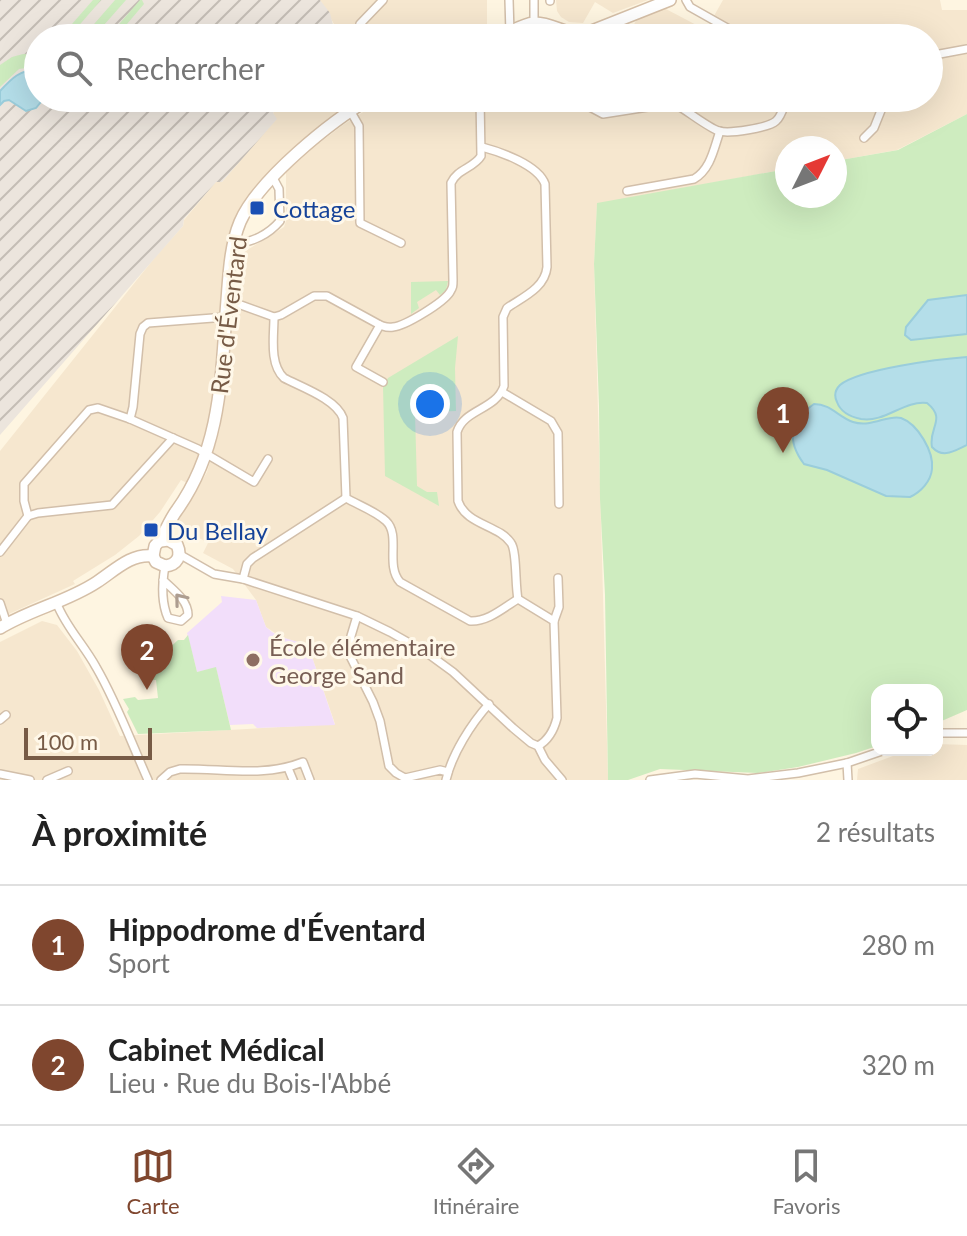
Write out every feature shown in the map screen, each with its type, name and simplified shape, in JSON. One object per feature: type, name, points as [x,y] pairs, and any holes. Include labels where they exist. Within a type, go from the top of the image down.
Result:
[{"type":"street","points":[[360,24],[383,0]]},
{"type":"street","points":[[506,24],[509,0]]},
{"type":"street","points":[[534,0],[534,23],[545,24]]},
{"type":"street","points":[[609,24],[670,0]]},
{"type":"street","points":[[686,0],[690,7],[720,24]]},
{"type":"street","points":[[943,53],[967,49]]},
{"type":"street","points":[[351,112],[359,126],[360,223],[401,243]]},
{"type":"street","name":"Rue d'Éventard","points":[[165,537],[167,524],[202,467],[217,409],[229,268],[240,223],[254,198],[272,176],[351,112]]},
{"type":"street","points":[[227,300],[274,317],[319,295],[327,296],[388,328],[402,325],[443,299],[452,288],[451,183],[457,173],[481,156],[481,112]]},
{"type":"street","points":[[688,112],[720,131],[767,126],[775,122],[781,112]]},
{"type":"street","points":[[864,138],[874,128],[880,112]]},
{"type":"street","points":[[627,191],[694,179],[709,163],[720,131]]},
{"type":"street","points":[[482,147],[500,152],[538,172],[545,184],[547,274],[539,286],[505,311],[502,392],[495,401],[466,418],[459,426],[458,501],[468,515],[509,540],[514,548],[518,599],[554,621]]},
{"type":"street","points":[[235,243],[253,240],[273,229],[280,221],[279,189],[272,176]]},
{"type":"street","points":[[130,419],[143,327],[148,323],[226,317]]},
{"type":"street","points":[[274,317],[275,361],[279,373],[335,405],[342,413],[346,498]]},
{"type":"street","points":[[380,325],[356,367],[383,382]]},
{"type":"street","points":[[502,392],[555,426],[558,433],[559,504]]},
{"type":"street","points":[[28,516],[24,484],[89,410],[98,408],[130,419],[206,454],[254,482],[268,459]]},
{"type":"street","points":[[0,552],[28,516],[112,505],[173,438]]},
{"type":"street","points":[[346,498],[388,523],[393,570],[400,582],[470,621],[485,619],[518,599]]},
{"type":"street","points":[[243,579],[247,564],[253,558],[346,498]]},
{"type":"street","points":[[165,537],[177,545],[179,554],[175,563],[165,566],[156,562],[153,556],[155,546],[165,537]]},
{"type":"street","points":[[179,554],[214,574],[243,579],[357,616],[427,653],[538,746],[562,780]]},
{"type":"street","points":[[0,603],[4,626],[57,604],[131,559],[153,556]]},
{"type":"street","points":[[163,580],[188,608],[188,615],[181,621],[168,618],[165,611],[163,580],[165,566]]},
{"type":"street","points":[[538,746],[552,733],[557,718],[554,621],[559,607],[558,578]]},
{"type":"street","points":[[57,604],[110,692],[148,780]]},
{"type":"street","points":[[357,616],[349,654],[373,702],[389,766],[396,773],[405,778],[440,770],[447,776],[464,739],[489,704]]},
{"type":"street","points":[[943,733],[967,733]]},
{"type":"street","points":[[650,780],[695,774],[748,779],[798,773],[871,755]]},
{"type":"street","points":[[161,780],[170,772],[180,769],[242,772],[288,768],[303,762],[310,780]]},
{"type":"street","points":[[847,763],[848,780]]},
{"type":"street","points":[[288,768],[293,780]]},
{"type":"street","points":[[47,780],[68,771]]},
{"type":"street","points":[[0,774],[30,780]]},
{"type":"shaded area","points":[[0,0],[320,0],[330,13],[333,24],[24,24],[24,112],[274,112],[277,119],[222,182],[216,182],[184,219],[183,226],[0,435]]},
{"type":"shaded area","points":[[320,0],[487,0],[487,24],[334,24]]},
{"type":"shaded area","points":[[556,0],[648,0],[613,13],[595,2],[583,23],[569,22],[561,17]]},
{"type":"shaded area","points":[[723,0],[940,0],[942,10],[967,10],[967,114],[897,150],[847,159],[847,136],[775,136],[775,171],[597,204],[594,264],[608,780],[0,780],[0,642],[42,621],[57,625],[77,651],[120,736],[335,724],[308,645],[281,637],[266,627],[256,600],[233,569],[203,553],[208,543],[176,525],[207,472],[220,429],[238,259],[284,227],[286,172],[318,144],[363,112],[943,112],[943,24],[709,24]]},
{"type":"shaded area","points":[[664,8],[695,24],[634,24],[638,17]]},
{"type":"shaded area","points":[[339,112],[278,162],[254,187],[235,221],[225,256],[211,409],[205,438],[187,483],[181,480],[139,536],[73,581],[75,584],[0,618],[0,451],[183,226],[184,220],[216,182],[222,182],[276,119],[273,113]]},
{"type":"shaded area","name":"École élémentaire George Sand","points":[[221,596],[256,600],[266,627],[281,637],[308,645],[335,725],[257,728],[253,724],[230,725],[216,668],[197,672],[187,633],[222,602]]},
{"type":"shaded area","points":[[943,744],[967,745],[967,780],[857,780],[858,769],[893,756],[943,756]]},
{"type":"green space","points":[[93,0],[101,0],[80,24],[72,24]]},
{"type":"green space","points":[[115,0],[126,0],[105,24],[94,24]]},
{"type":"green space","points":[[142,0],[144,4],[127,24],[119,24]]},
{"type":"green space","points":[[24,54],[24,68],[19,69],[0,87],[0,65]]},
{"type":"green space","points":[[967,114],[967,710],[943,720],[943,684],[871,684],[871,748],[798,767],[758,773],[660,769],[628,780],[608,780],[594,264],[597,203],[775,171],[775,208],[847,208],[847,159],[898,150]]},
{"type":"green space","points":[[448,281],[446,290],[440,295],[436,290],[417,302],[419,308],[411,314],[411,282]]},
{"type":"green space","points":[[458,336],[456,411],[415,413],[417,486],[427,492],[437,492],[439,506],[385,476],[383,386],[388,378]]},
{"type":"green space","points":[[188,635],[197,672],[216,667],[231,730],[138,734],[123,699],[158,698],[156,680],[150,680],[148,668],[178,640],[184,640]]},
{"type":"water","points":[[24,72],[24,110],[9,100],[0,105],[0,91]]},
{"type":"water","points":[[967,295],[967,334],[911,340],[905,335],[906,327],[928,300]]},
{"type":"water","points":[[967,357],[967,445],[953,451],[940,453],[932,447],[936,414],[927,403],[910,405],[870,419],[847,414],[836,400],[840,385],[864,374]]},
{"type":"water","points":[[814,404],[825,406],[853,422],[896,417],[907,421],[924,439],[930,455],[932,469],[928,482],[910,497],[886,496],[827,470],[804,464],[795,447],[793,431],[800,417]]},
{"type":"place","name":"Cottage","points":[[257,208]]},
{"type":"place","name":"Hippodrome d'Éventard","points":[[783,453]]},
{"type":"place","name":"Du Bellay","points":[[151,530]]},
{"type":"place","name":"École élémentaire George Sand","points":[[253,660]]},
{"type":"place","name":"Cabinet Médical","points":[[147,690]]}]
